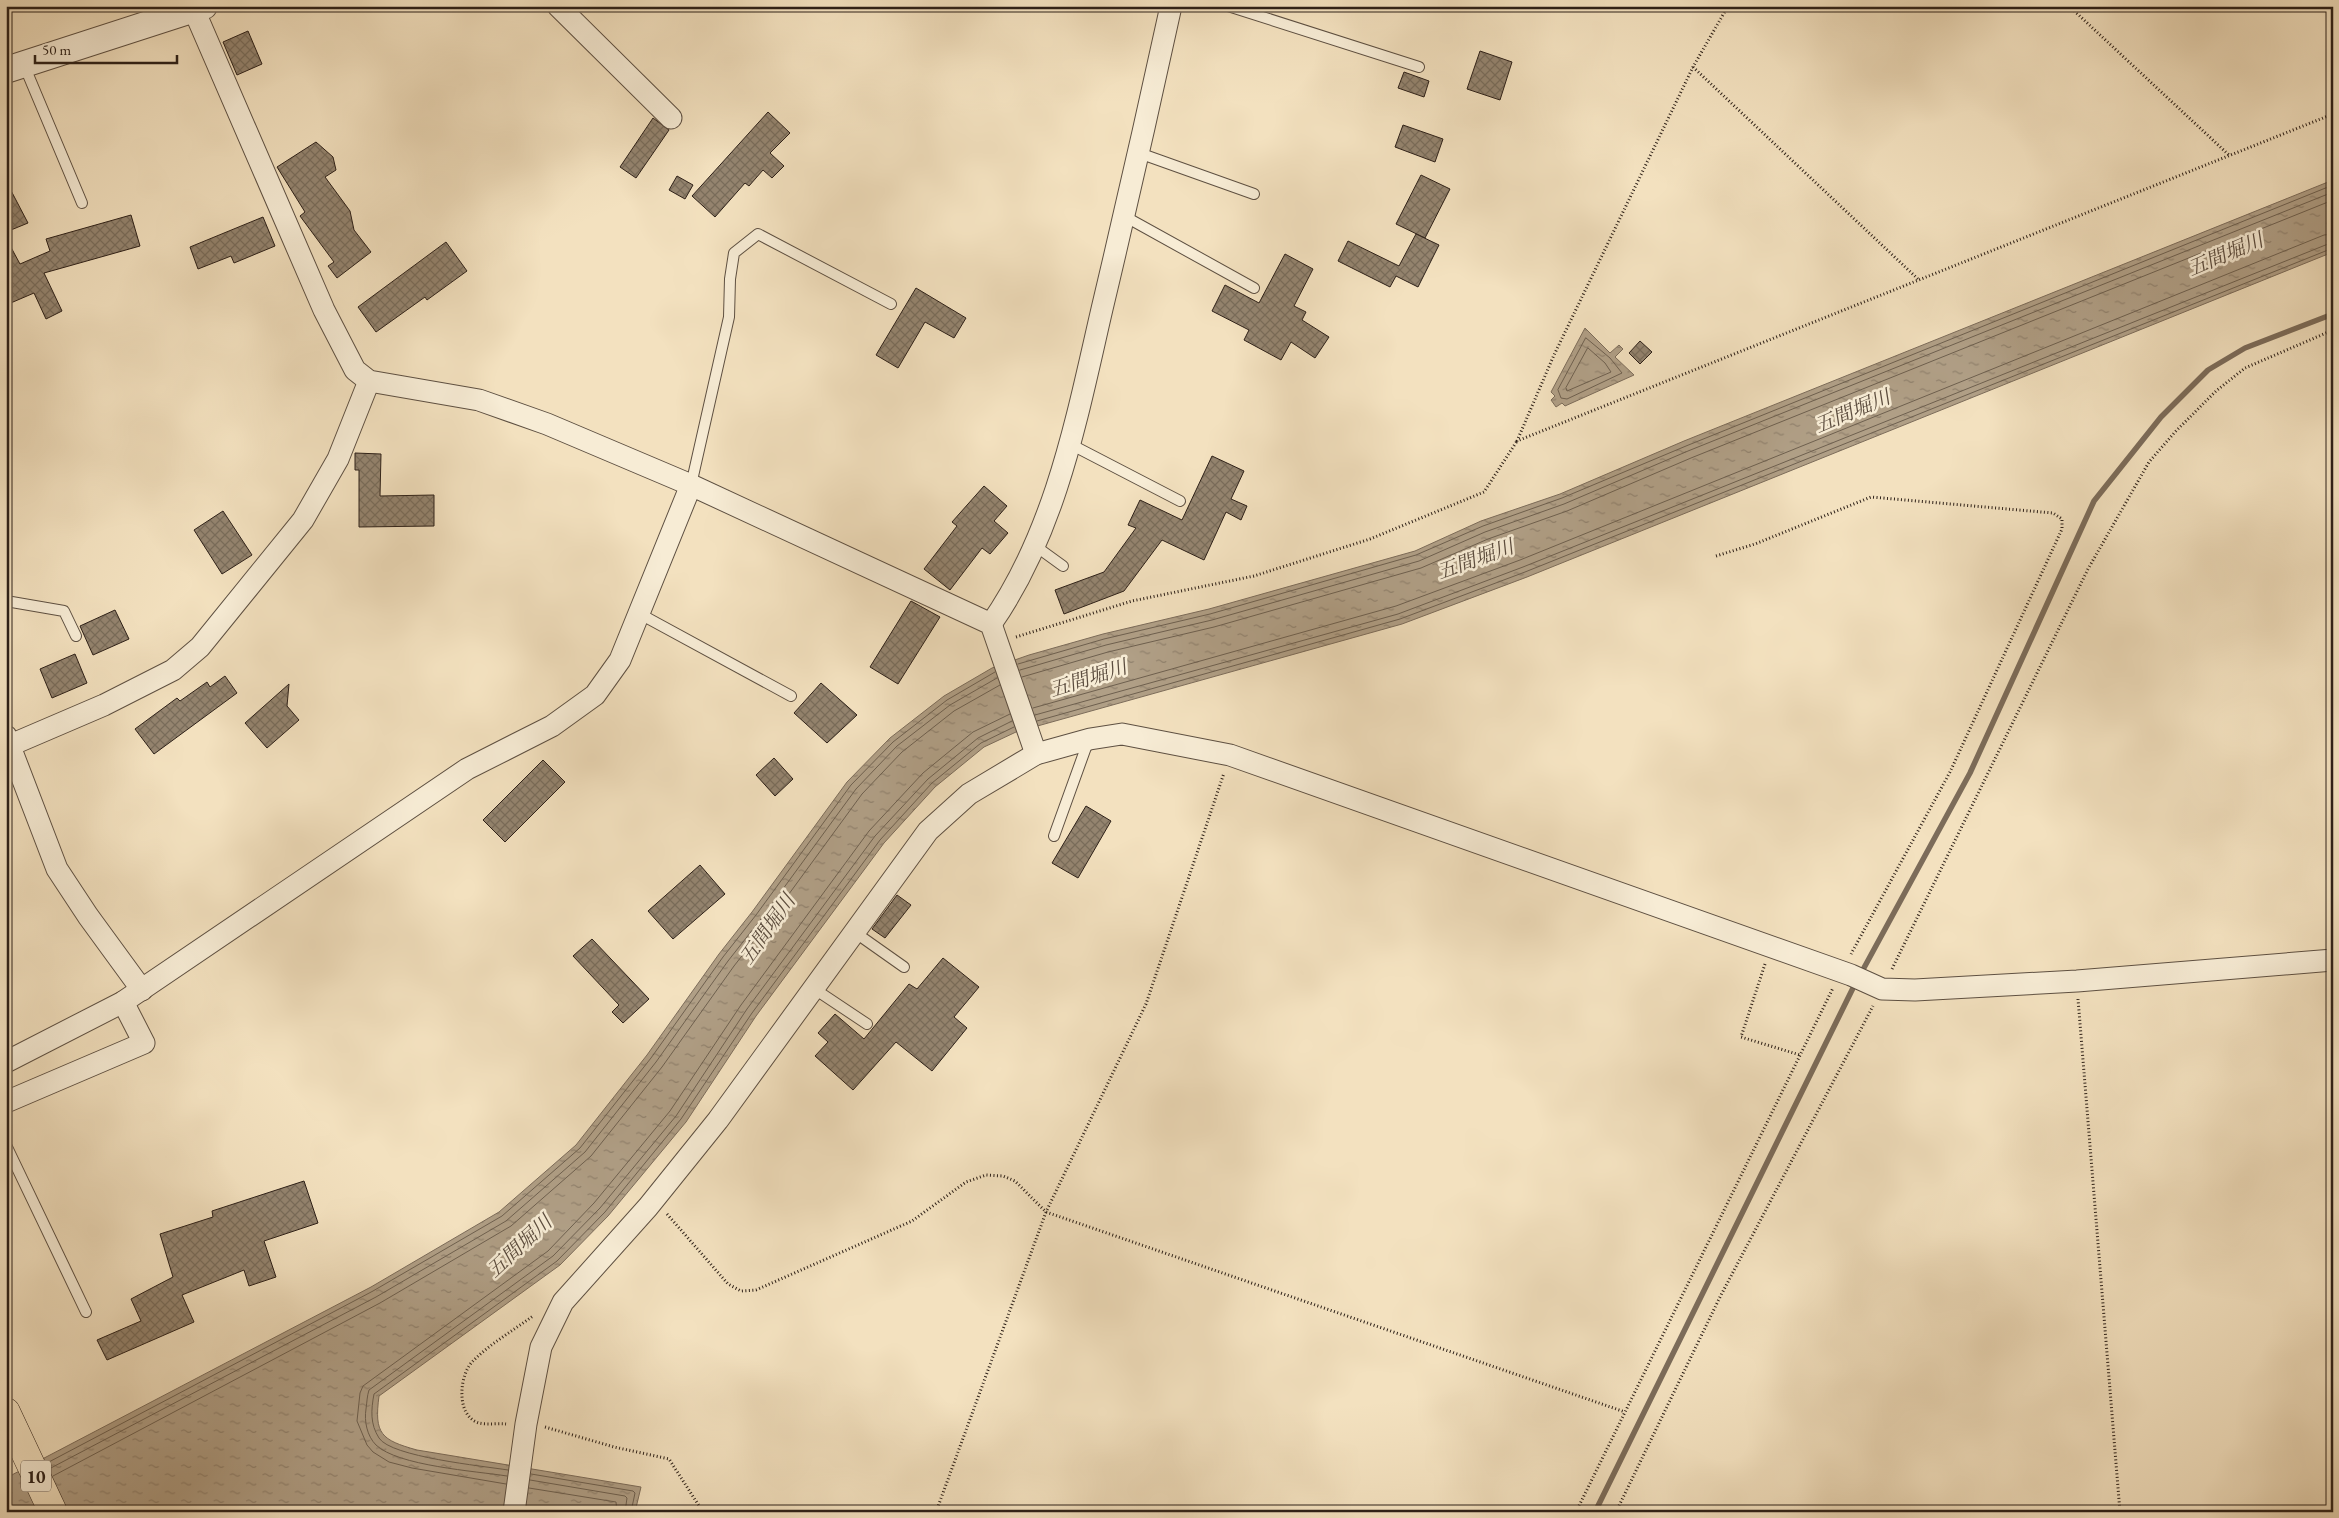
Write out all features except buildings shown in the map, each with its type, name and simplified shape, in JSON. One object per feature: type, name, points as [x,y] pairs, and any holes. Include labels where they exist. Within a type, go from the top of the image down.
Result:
[{"type":"main road","name":"10","points":[[6,1412],[53,1512]]},
{"type":"street","points":[[558,6],[671,118]]},
{"type":"street","points":[[1036,754],[997,641],[1007,601],[1051,509],[1070,444],[1139,153],[1171,6]]},
{"type":"street","points":[[15,68],[199,8],[324,310],[355,370],[369,381],[479,400],[548,424],[691,485],[997,641]]},
{"type":"street","points":[[142,990],[88,916],[57,869],[7,742],[104,705],[173,670],[200,647],[303,520],[338,459],[369,381]]},
{"type":"street","points":[[6,1062],[123,1002],[467,769],[552,726],[595,695],[620,660],[691,485]]},
{"type":"street","points":[[514,1512],[522,1447],[541,1347],[563,1302],[655,1200],[718,1120],[853,931],[928,831],[969,794],[1036,754],[1090,738],[1122,734],[1230,755],[1771,946],[1877,987],[1914,990],[2077,981],[2333,960]]},
{"type":"street","points":[[6,1102],[144,1044],[123,1002]]},
{"type":"lane","points":[[1228,6],[1419,67]]},
{"type":"lane","points":[[15,68],[82,203]]},
{"type":"lane","points":[[1139,153],[1254,194]]},
{"type":"lane","points":[[1124,216],[1254,288]]},
{"type":"lane","points":[[691,485],[729,317],[730,279],[734,253],[758,234],[891,304]]},
{"type":"lane","points":[[1070,444],[1180,501]]},
{"type":"lane","points":[[1034,545],[1063,566]]},
{"type":"lane","points":[[6,601],[64,612],[76,636]]},
{"type":"lane","points":[[640,614],[791,696]]},
{"type":"lane","points":[[1054,836],[1090,738]]},
{"type":"lane","points":[[853,931],[904,966]]},
{"type":"lane","points":[[813,988],[867,1024]]},
{"type":"lane","points":[[6,1145],[86,1312]]},
{"type":"path","points":[[6,10],[30,10],[30,6]]},
{"type":"path","points":[[997,641],[1132,601],[1254,576],[1370,539],[1484,492],[1517,441],[1554,355],[1693,67],[1728,6]]},
{"type":"path","points":[[2069,6],[2230,156]]},
{"type":"path","points":[[1693,67],[1919,280]]},
{"type":"path","points":[[1517,441],[2333,114]]},
{"type":"path","points":[[1616,1512],[1720,1297],[2088,569],[2149,462],[2216,391],[2245,368],[2333,330]]},
{"type":"path","points":[[1576,1512],[1800,1055],[1846,974],[1950,772],[2062,530],[2062,519],[2053,514],[1871,497],[1756,544],[1716,556]]},
{"type":"path","points":[[936,1512],[1046,1212],[1146,1004],[1230,755]]},
{"type":"path","points":[[1771,946],[1741,1037],[1800,1055]]},
{"type":"path","points":[[2077,981],[2120,1512]]},
{"type":"path","points":[[655,1200],[728,1284],[741,1291],[756,1290],[912,1221],[966,1182],[986,1175],[1003,1176],[1015,1181],[1046,1212],[1625,1412]]},
{"type":"path","points":[[563,1302],[547,1305],[472,1361],[464,1378],[463,1406],[468,1416],[479,1423],[526,1424],[553,1428],[614,1447],[669,1459],[703,1512]]},
{"type":"water","name":"五間堀川","points":[[2333,180],[2333,252],[1527,577],[1402,624],[1016,732],[984,747],[935,787],[884,843],[756,1016],[686,1122],[608,1216],[560,1265],[379,1396],[379,1427],[388,1439],[395,1443],[417,1450],[641,1487],[635,1512],[6,1512],[6,1478],[371,1287],[499,1212],[576,1145],[647,1055],[719,954],[847,782],[890,738],[944,696],[992,668],[1029,655],[1103,634],[1209,609],[1415,551],[1481,521],[1560,494],[1684,441]]},
{"type":"water","points":[[1585,328],[1610,353],[1619,345],[1623,349],[1615,357],[1634,375],[1565,406],[1562,403],[1556,407],[1551,400],[1555,396],[1551,392]]},
{"type":"waterway","points":[[1595,1512],[1853,988],[1970,773],[2094,501],[2161,417],[2208,370],[2245,348],[2333,314]]}]
